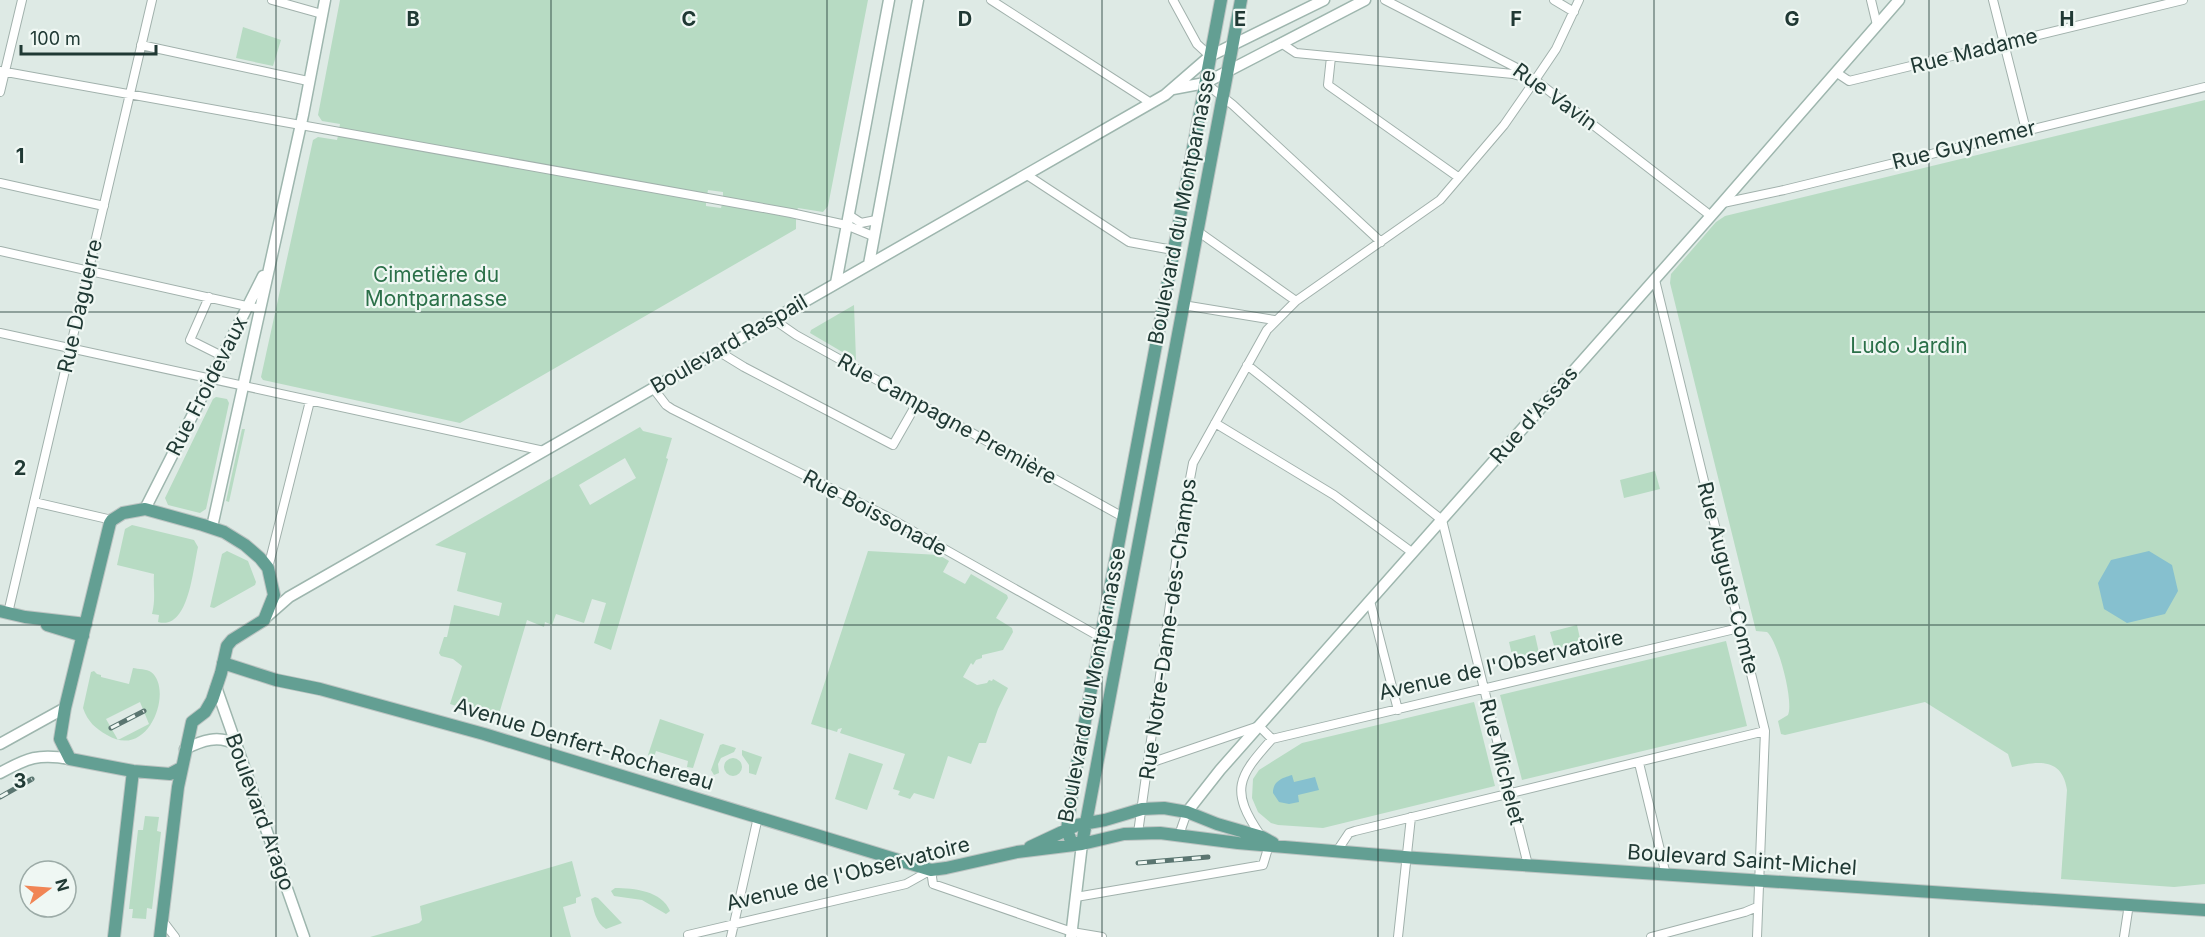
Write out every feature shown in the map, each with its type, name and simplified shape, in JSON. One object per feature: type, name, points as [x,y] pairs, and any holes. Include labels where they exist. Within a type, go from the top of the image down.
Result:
[{"type":"main road","name":"Rue Froidevaux","points":[[212,527],[325,0]]},
{"type":"main road","points":[[836,283],[890,0]]},
{"type":"main road","points":[[869,264],[918,0]]},
{"type":"main road","name":"Boulevard du Montparnasse","points":[[1221,0],[1122,517],[1067,830],[1071,841],[1082,844],[1241,0]]},
{"type":"main road","name":"Boulevard Raspail","points":[[280,597],[544,451],[1151,103],[1172,90],[1210,56],[1324,0]]},
{"type":"main road","name":"Boulevard Raspail","points":[[1172,90],[1204,83],[1365,0]]},
{"type":"main road","name":"Rue d'Assas","points":[[1187,812],[1193,802],[1259,726],[1723,203],[1899,0]]},
{"type":"main road","name":"Rue Froidevaux","points":[[145,509],[269,263]]},
{"type":"main road","points":[[70,759],[60,739],[65,708],[112,520],[123,513],[145,509],[212,527],[228,534],[254,552],[268,568],[280,597],[264,620],[231,640],[227,646],[216,687],[205,712],[192,722],[181,768],[160,937]]},
{"type":"main road","points":[[7,613],[85,630]]},
{"type":"main road","name":"Avenue Denfert-Rochereau","points":[[224,663],[276,680],[320,688],[484,734],[931,870]]},
{"type":"main road","name":"Boulevard Arago","points":[[216,687],[304,937]]},
{"type":"main road","points":[[0,744],[65,708]]},
{"type":"main road","points":[[185,748],[211,739],[225,740],[236,745]]},
{"type":"main road","points":[[0,773],[35,756],[54,756],[133,771],[170,774],[181,768]]},
{"type":"main road","points":[[114,937],[133,771]]},
{"type":"main road","name":"Avenue de l'Observatoire","points":[[1017,852],[1086,823],[1142,809],[1164,808],[1187,812],[1269,843]]},
{"type":"main road","name":"Avenue de l'Observatoire","points":[[931,870],[1017,852],[1082,844],[1124,834],[1179,835],[1269,843]]},
{"type":"main road","name":"Boulevard Saint-Michel","points":[[1269,843],[1407,857],[2205,910]]},
{"type":"main road","points":[[1071,934],[1082,844]]},
{"type":"street","points":[[0,92],[2,72],[22,0]]},
{"type":"street","name":"Rue Daguerre","points":[[7,613],[152,0]]},
{"type":"street","points":[[272,0],[322,14]]},
{"type":"street","points":[[991,0],[1151,103]]},
{"type":"street","points":[[1173,0],[1197,44],[1210,56]]},
{"type":"street","name":"Rue Vavin","points":[[1384,0],[1507,63],[1535,80],[1711,216]]},
{"type":"street","points":[[1554,0],[1574,12]]},
{"type":"street","name":"Rue Notre-Dame-des-Champs","points":[[1138,833],[1181,525],[1193,463],[1274,320],[1440,200],[1504,125],[1556,49],[1579,0]]},
{"type":"street","points":[[1871,0],[1877,25]]},
{"type":"street","points":[[1994,0],[2026,130]]},
{"type":"street","name":"Rue Madame","points":[[1837,72],[1849,81],[2183,0]]},
{"type":"street","points":[[1281,43],[1296,53],[1513,75],[1535,80]]},
{"type":"street","points":[[141,45],[309,81]]},
{"type":"street","points":[[1331,57],[1328,85],[1458,177]]},
{"type":"street","points":[[2,72],[791,213],[861,223],[876,220]]},
{"type":"street","points":[[1204,83],[1222,96],[1381,242]]},
{"type":"street","name":"Rue Guynemer","points":[[1723,203],[2205,87]]},
{"type":"street","points":[[1027,175],[1129,242],[1173,250]]},
{"type":"street","points":[[0,183],[104,206]]},
{"type":"street","points":[[848,220],[873,236]]},
{"type":"street","points":[[1196,230],[1296,302]]},
{"type":"street","points":[[0,251],[260,309]]},
{"type":"street","name":"Rue Auguste Comte","points":[[1655,280],[1765,731],[1757,937]]},
{"type":"street","points":[[209,297],[190,340],[222,356]]},
{"type":"street","points":[[1183,305],[1274,320]]},
{"type":"street","name":"Rue Campagne Première","points":[[773,319],[796,335],[1122,517]]},
{"type":"street","points":[[0,333],[544,451]]},
{"type":"street","points":[[718,351],[742,366],[893,445],[917,403]]},
{"type":"street","points":[[1247,365],[1442,520]]},
{"type":"street","name":"Rue Boissonade","points":[[653,388],[672,409],[886,516],[1100,637]]},
{"type":"street","points":[[268,568],[310,400]]},
{"type":"street","points":[[1215,423],[1334,495],[1413,553]]},
{"type":"street","points":[[34,502],[112,520]]},
{"type":"street","name":"Rue Michelet","points":[[1442,520],[1528,865]]},
{"type":"street","points":[[1370,601],[1398,710]]},
{"type":"street","name":"Avenue de l'Observatoire","points":[[1272,739],[1739,628]]},
{"type":"street","points":[[1076,897],[1263,865],[1269,843],[1246,812],[1241,792],[1248,766],[1272,739],[1259,726],[1147,764]]},
{"type":"street","points":[[1337,851],[1349,833],[1765,731]]},
{"type":"street","points":[[1639,763],[1666,875]]},
{"type":"street","name":"Rue d'Assas","points":[[1179,835],[1187,812]]},
{"type":"street","points":[[731,937],[758,817]]},
{"type":"street","points":[[1398,937],[1411,817]]},
{"type":"street","points":[[931,870],[933,884],[1071,934],[1102,937]]},
{"type":"street","name":"Avenue de l'Observatoire","points":[[688,935],[906,884],[931,870]]},
{"type":"street","points":[[2124,937],[2129,904]]},
{"type":"street","points":[[1651,937],[1746,912],[1757,907]]},
{"type":"street","points":[[162,920],[175,937]]},
{"type":"green space","points":[[340,0],[868,0],[828,206],[823,212],[798,208],[797,210],[723,197],[723,192],[708,190],[707,195],[339,129],[340,124],[322,121],[318,115]]},
{"type":"green space","points":[[243,27],[281,40],[273,66],[236,58]]},
{"type":"green space","name":"Ludo Jardin","points":[[2205,100],[2205,884],[2174,887],[2061,879],[2067,790],[2060,771],[2054,766],[2039,763],[2012,767],[2008,754],[1925,702],[1785,735],[1781,734],[1778,721],[1788,715],[1789,708],[1784,672],[1776,647],[1767,632],[1756,631],[1670,283],[1671,274],[1716,222],[1725,216]]},
{"type":"green space","name":"Cimetière du Montparnasse","points":[[338,136],[706,201],[706,206],[721,208],[722,204],[796,217],[796,229],[460,423],[263,380],[261,377],[313,140],[318,137],[337,140]]},
{"type":"green space","points":[[854,305],[856,360],[810,333],[811,330]]},
{"type":"green space","points":[[216,397],[227,399],[229,403],[206,509],[200,513],[168,505],[165,498]]},
{"type":"green space","points":[[640,427],[643,431],[672,438],[666,458],[668,459],[611,650],[594,643],[606,603],[592,599],[584,623],[556,614],[552,625],[545,622],[544,627],[527,620],[499,714],[479,709],[478,713],[450,704],[462,666],[439,653],[444,637],[447,637],[454,605],[499,616],[502,603],[457,591],[466,553],[435,545]],"holes":[[[625,458],[636,478],[590,505],[579,485]]]},
{"type":"green space","points":[[242,429],[245,429],[229,502],[226,501]]},
{"type":"green space","points":[[1655,471],[1660,489],[1624,498],[1620,480]]},
{"type":"green space","points":[[132,525],[194,540],[198,547],[188,596],[177,617],[168,622],[158,622],[159,615],[152,614],[154,574],[117,565],[125,529]]},
{"type":"green space","points":[[227,551],[248,561],[256,582],[255,585],[214,608],[210,607],[222,554]]},
{"type":"green space","points":[[868,551],[939,555],[949,561],[943,572],[965,584],[971,574],[1007,595],[1008,598],[996,618],[1012,628],[1013,632],[1003,650],[982,655],[982,658],[976,660],[973,665],[971,663],[963,677],[977,685],[993,679],[1008,688],[986,743],[979,743],[971,764],[948,756],[934,799],[914,793],[910,799],[898,795],[900,791],[893,789],[905,754],[840,733],[842,728],[837,732],[811,724]]},
{"type":"green space","points":[[1577,625],[1581,643],[1555,649],[1550,632]]},
{"type":"green space","points":[[1535,635],[1539,653],[1513,659],[1509,642]]},
{"type":"green space","points":[[1726,641],[1747,726],[1522,780],[1500,695]]},
{"type":"green space","points":[[133,668],[145,670],[151,672],[157,681],[160,693],[153,720],[145,731],[135,739],[122,740],[119,739],[149,724],[140,702],[106,719],[117,739],[95,727],[83,708],[91,672],[94,671],[101,677],[129,684]]},
{"type":"green space","points":[[1474,702],[1495,786],[1323,828],[1278,825],[1271,823],[1258,812],[1252,798],[1253,779],[1259,770],[1302,743]]},
{"type":"green space","points":[[660,719],[704,734],[693,768],[687,767],[688,761],[656,751],[654,757],[648,755]]},
{"type":"green space","points":[[720,745],[736,748],[734,752],[721,758],[718,764],[719,773],[714,775],[711,770]]},
{"type":"green space","points":[[742,750],[762,757],[756,775],[749,773],[749,765],[742,755]]},
{"type":"green space","points":[[849,753],[883,764],[867,810],[835,799]]},
{"type":"green space","points":[[729,758],[737,758],[742,763],[740,774],[729,776],[724,771],[724,763]]},
{"type":"green space","points":[[145,816],[159,817],[157,831],[161,832],[152,909],[147,908],[146,919],[132,918],[133,909],[129,909],[138,830],[143,830]]},
{"type":"green space","points":[[572,861],[581,896],[576,898],[576,903],[563,907],[571,937],[370,937],[419,923],[422,920],[420,906]]},
{"type":"green space","points":[[615,888],[647,892],[661,899],[670,911],[666,914],[642,900],[614,896],[611,891]]},
{"type":"green space","points":[[595,897],[622,923],[606,929],[602,926],[597,919],[591,899]]},
{"type":"water","points":[[2149,551],[2172,565],[2178,591],[2165,614],[2127,623],[2104,609],[2098,583],[2111,560]]},
{"type":"water","points":[[1292,775],[1294,782],[1315,777],[1319,790],[1298,795],[1299,802],[1289,804],[1279,802],[1273,793],[1276,783]]},
{"type":"railway","points":[[111,728],[144,711]]},
{"type":"railway","points":[[0,797],[32,779]]},
{"type":"railway","points":[[1138,863],[1208,857]]}]
